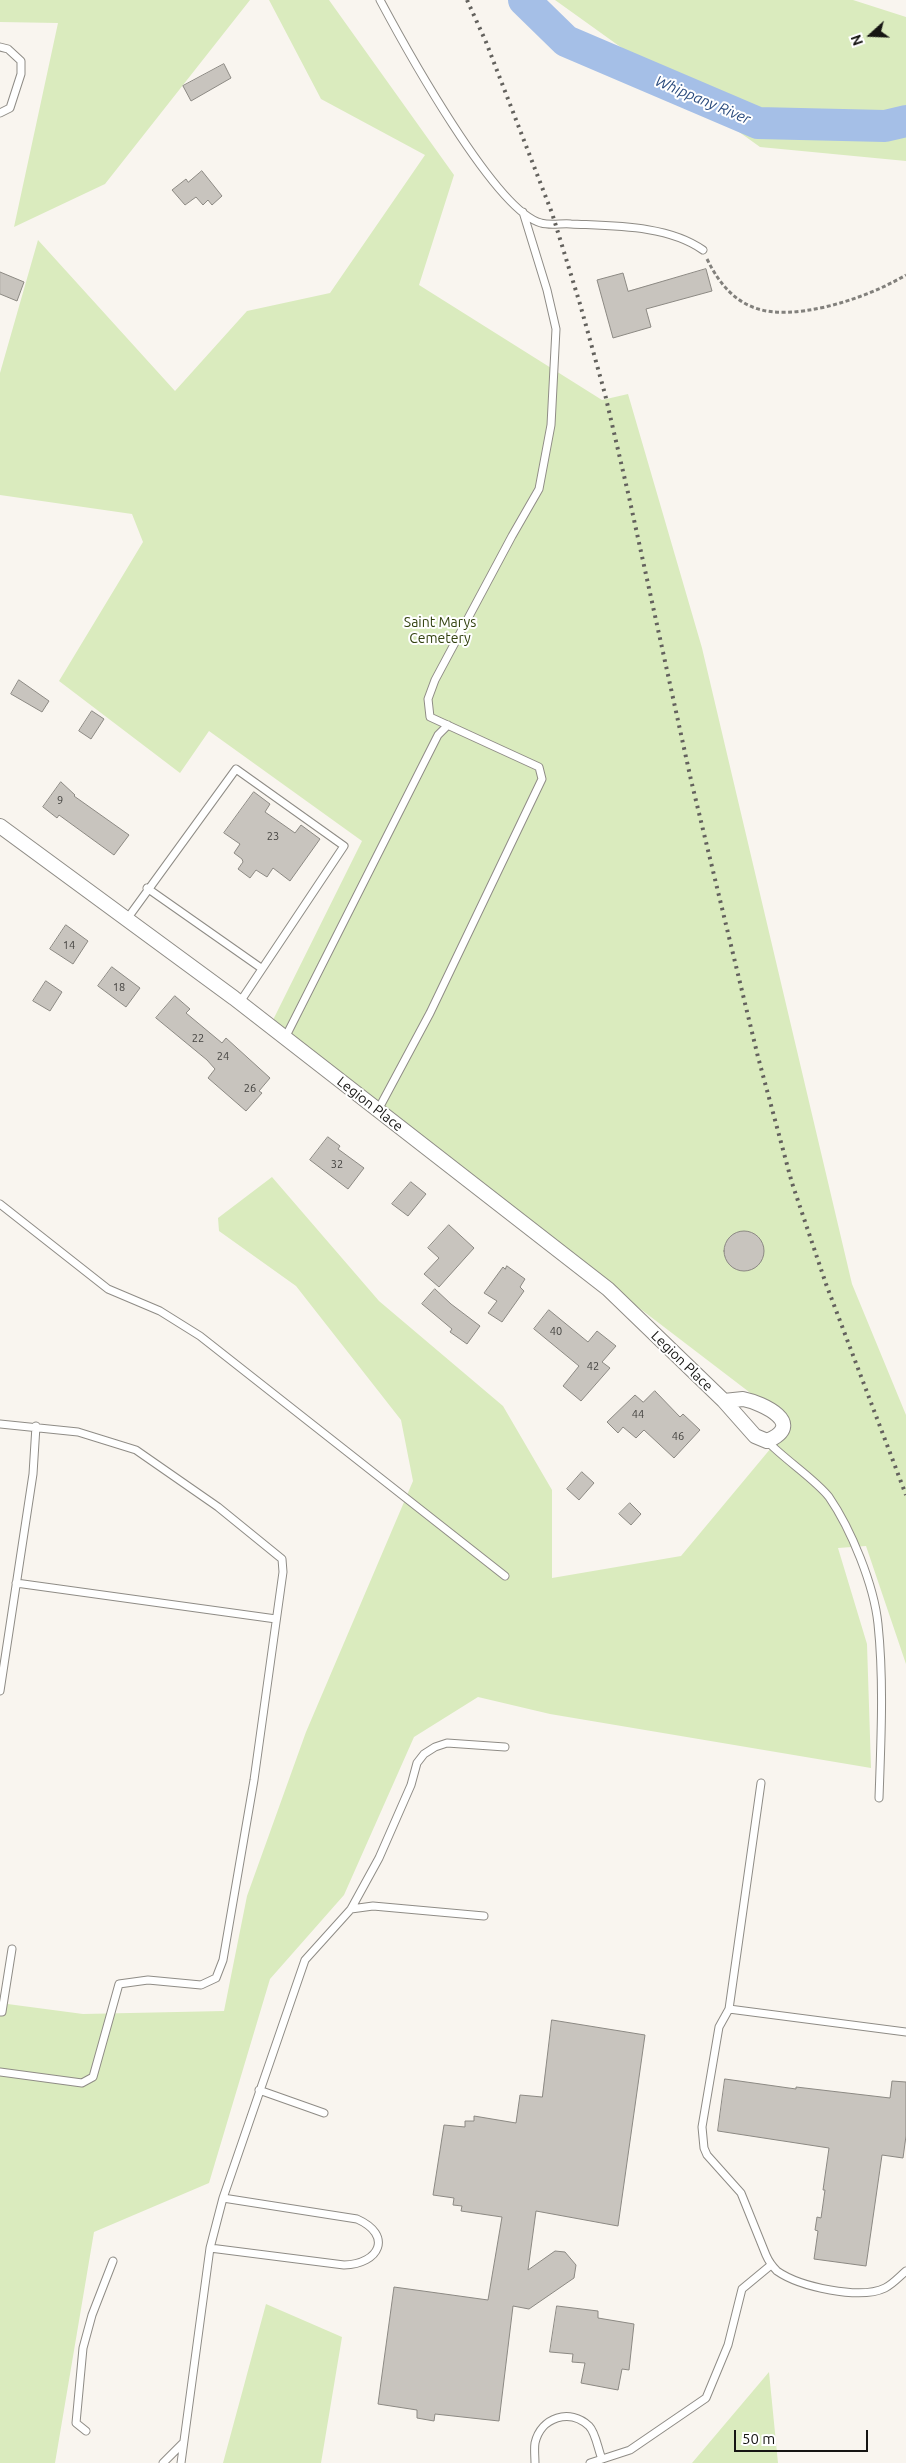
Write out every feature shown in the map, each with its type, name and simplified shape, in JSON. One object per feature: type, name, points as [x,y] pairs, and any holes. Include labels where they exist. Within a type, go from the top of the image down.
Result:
[{"type":"street","name":"Legion Place","points":[[0,826],[240,1002],[608,1289],[724,1401],[755,1436],[767,1441],[781,1431],[783,1425],[773,1410],[758,1402],[742,1399],[724,1401]]},
{"type":"lane","points":[[380,0],[406,48],[470,151],[507,200],[539,223],[628,228],[660,233],[689,240],[703,250]]},
{"type":"lane","points":[[0,47],[8,49],[21,61],[21,74],[10,108],[0,113]]},
{"type":"lane","points":[[378,1110],[430,1013],[542,779],[539,767],[430,718],[428,699],[435,680],[539,489],[551,425],[556,329],[547,290],[523,212]]},
{"type":"lane","points":[[285,1038],[438,735],[448,725]]},
{"type":"lane","points":[[127,918],[236,768],[344,846],[240,1002]]},
{"type":"lane","points":[[147,888],[262,968]]},
{"type":"lane","points":[[0,1204],[108,1289],[160,1311],[200,1336],[505,1576]]},
{"type":"lane","points":[[0,1424],[36,1426],[78,1432],[136,1450],[218,1507],[282,1559],[283,1572],[254,1780],[223,1960],[216,1978],[201,1984],[148,1980],[119,1984],[93,2076],[82,2083],[0,2072]]},
{"type":"lane","points":[[0,1690],[33,1474],[36,1426]]},
{"type":"lane","points":[[767,1441],[827,1495],[846,1526],[865,1572],[878,1622],[882,1705],[879,1798]]},
{"type":"lane","points":[[16,1583],[276,1619]]},
{"type":"lane","points":[[181,2463],[182,2444],[207,2285],[210,2248],[223,2198],[305,1960],[351,1909],[378,1858],[411,1785],[417,1763],[424,1754],[435,1747],[447,1743],[505,1747]]},
{"type":"lane","points":[[761,1783],[729,2009],[719,2027],[702,2128],[704,2148],[707,2155],[741,2193],[771,2265],[790,2278],[852,2293],[886,2288],[906,2271]]},
{"type":"lane","points":[[351,1909],[373,1906],[484,1916]]},
{"type":"lane","points":[[0,2012],[2,2012],[12,1949]]},
{"type":"lane","points":[[729,2009],[906,2032]]},
{"type":"lane","points":[[259,2090],[324,2113]]},
{"type":"lane","points":[[210,2248],[356,2265],[368,2261],[376,2254],[379,2245],[377,2234],[370,2225],[357,2219],[223,2198]]},
{"type":"lane","points":[[86,2431],[76,2423],[83,2348],[92,2316],[113,2261]]},
{"type":"lane","points":[[590,2463],[630,2450],[706,2398],[728,2345],[742,2289],[771,2265]]},
{"type":"lane","points":[[535,2463],[535,2443],[542,2426],[557,2417],[572,2416],[590,2427],[602,2459]]},
{"type":"lane","points":[[163,2463],[182,2444]]},
{"type":"path","points":[[703,250],[714,272],[727,288],[744,303],[766,312],[793,314],[836,304],[878,291],[906,275]]},
{"type":"green space","points":[[0,0],[250,0],[105,184],[14,227],[58,23],[0,22]]},
{"type":"green space","name":"Saint Marys Cemetery","points":[[269,0],[329,0],[454,175],[419,285],[602,400],[628,394],[702,648],[852,1284],[906,1415],[906,1664],[866,1546],[838,1548],[867,1644],[871,1768],[550,1714],[478,1697],[414,1737],[344,1895],[270,1979],[209,2183],[94,2232],[55,2463],[0,2463],[0,2003],[83,2014],[224,2011],[247,1896],[306,1732],[413,1481],[401,1420],[296,1286],[219,1231],[218,1218],[272,1177],[379,1301],[503,1406],[552,1490],[552,1578],[681,1556],[791,1424],[384,1113],[271,1024],[362,841],[209,731],[180,773],[59,681],[143,542],[132,514],[0,495],[0,373],[38,240],[175,391],[247,311],[330,293],[425,155],[321,99]]},
{"type":"green space","points":[[555,0],[853,0],[906,17],[906,161],[760,147]]},
{"type":"green space","points":[[266,2304],[342,2337],[321,2463],[223,2463]]},
{"type":"green space","points":[[769,2372],[778,2463],[692,2463]]},
{"type":"building","points":[[224,64],[231,78],[191,101],[183,86]]},
{"type":"building","points":[[202,171],[222,196],[212,205],[208,200],[203,205],[196,197],[185,205],[172,190],[186,179],[188,182]]},
{"type":"building","points":[[706,269],[712,291],[646,309],[651,327],[613,338],[597,280],[623,273],[628,291]]},
{"type":"building","points":[[0,272],[24,282],[17,301],[0,294]]},
{"type":"building","points":[[19,680],[49,701],[42,712],[11,694]]},
{"type":"building","points":[[92,711],[104,719],[91,739],[79,731]]},
{"type":"building","points":[[61,782],[74,796],[129,835],[114,855],[59,815],[57,818],[43,807]]},
{"type":"building","points":[[254,792],[270,804],[265,812],[295,833],[301,825],[320,839],[290,881],[273,868],[267,877],[256,870],[250,878],[238,869],[243,862],[234,853],[240,844],[224,833]]},
{"type":"building","points":[[66,925],[88,941],[73,964],[50,949]]},
{"type":"building","points":[[112,967],[140,988],[126,1007],[98,986]]},
{"type":"building","points":[[46,981],[62,992],[50,1011],[33,1001]]},
{"type":"building","points":[[175,996],[190,1009],[186,1013],[222,1043],[226,1038],[270,1078],[259,1091],[262,1093],[246,1111],[208,1078],[215,1069],[207,1060],[156,1018]]},
{"type":"building","points":[[328,1137],[340,1146],[338,1149],[364,1168],[348,1189],[310,1160]]},
{"type":"building","points":[[411,1182],[426,1194],[408,1216],[392,1204]]},
{"type":"building","points":[[449,1225],[474,1248],[439,1287],[424,1274],[439,1258],[428,1248]]},
{"type":"building","points":[[748,1231],[755,1234],[761,1240],[764,1251],[763,1259],[755,1268],[748,1271],[740,1271],[733,1268],[725,1259],[724,1247],[727,1240],[736,1232]]},
{"type":"building","points":[[507,1266],[525,1279],[520,1287],[524,1291],[502,1322],[488,1313],[497,1301],[484,1293],[503,1267],[505,1269]]},
{"type":"building","points":[[435,1289],[480,1326],[467,1344],[450,1332],[452,1329],[422,1304]]},
{"type":"building","points":[[549,1310],[588,1342],[597,1331],[616,1346],[602,1362],[610,1368],[581,1401],[563,1386],[579,1366],[534,1329]]},
{"type":"building","points":[[655,1391],[680,1417],[683,1414],[700,1430],[674,1458],[644,1430],[636,1438],[623,1427],[618,1433],[607,1422],[635,1395],[643,1402]]},
{"type":"building","points":[[582,1472],[594,1483],[579,1500],[567,1489]]},
{"type":"building","points":[[630,1503],[641,1514],[631,1525],[619,1514]]},
{"type":"building","points":[[552,2020],[645,2035],[618,2226],[536,2211],[528,2270],[555,2251],[565,2252],[576,2265],[574,2278],[529,2309],[513,2306],[499,2421],[435,2414],[434,2421],[417,2418],[417,2410],[378,2404],[394,2287],[488,2300],[502,2217],[461,2211],[462,2206],[453,2205],[454,2198],[433,2195],[444,2125],[465,2127],[465,2121],[474,2121],[474,2116],[516,2123],[520,2095],[542,2097]]},
{"type":"building","points":[[725,2079],[796,2089],[796,2087],[890,2098],[892,2081],[906,2082],[906,2136],[903,2158],[882,2155],[866,2266],[814,2259],[818,2231],[815,2230],[817,2217],[821,2218],[829,2148],[718,2131]]},
{"type":"building","points":[[557,2306],[598,2311],[598,2318],[634,2324],[629,2370],[622,2369],[618,2390],[581,2383],[585,2363],[572,2362],[573,2354],[550,2352]]},
{"type":"waterway","name":"Whippany River","points":[[524,0],[566,41],[758,123],[885,126],[906,121]]},
{"type":"railway","points":[[467,0],[486,42],[552,213],[580,304],[605,394],[691,780],[758,1057],[792,1183],[826,1284],[906,1495]]}]
